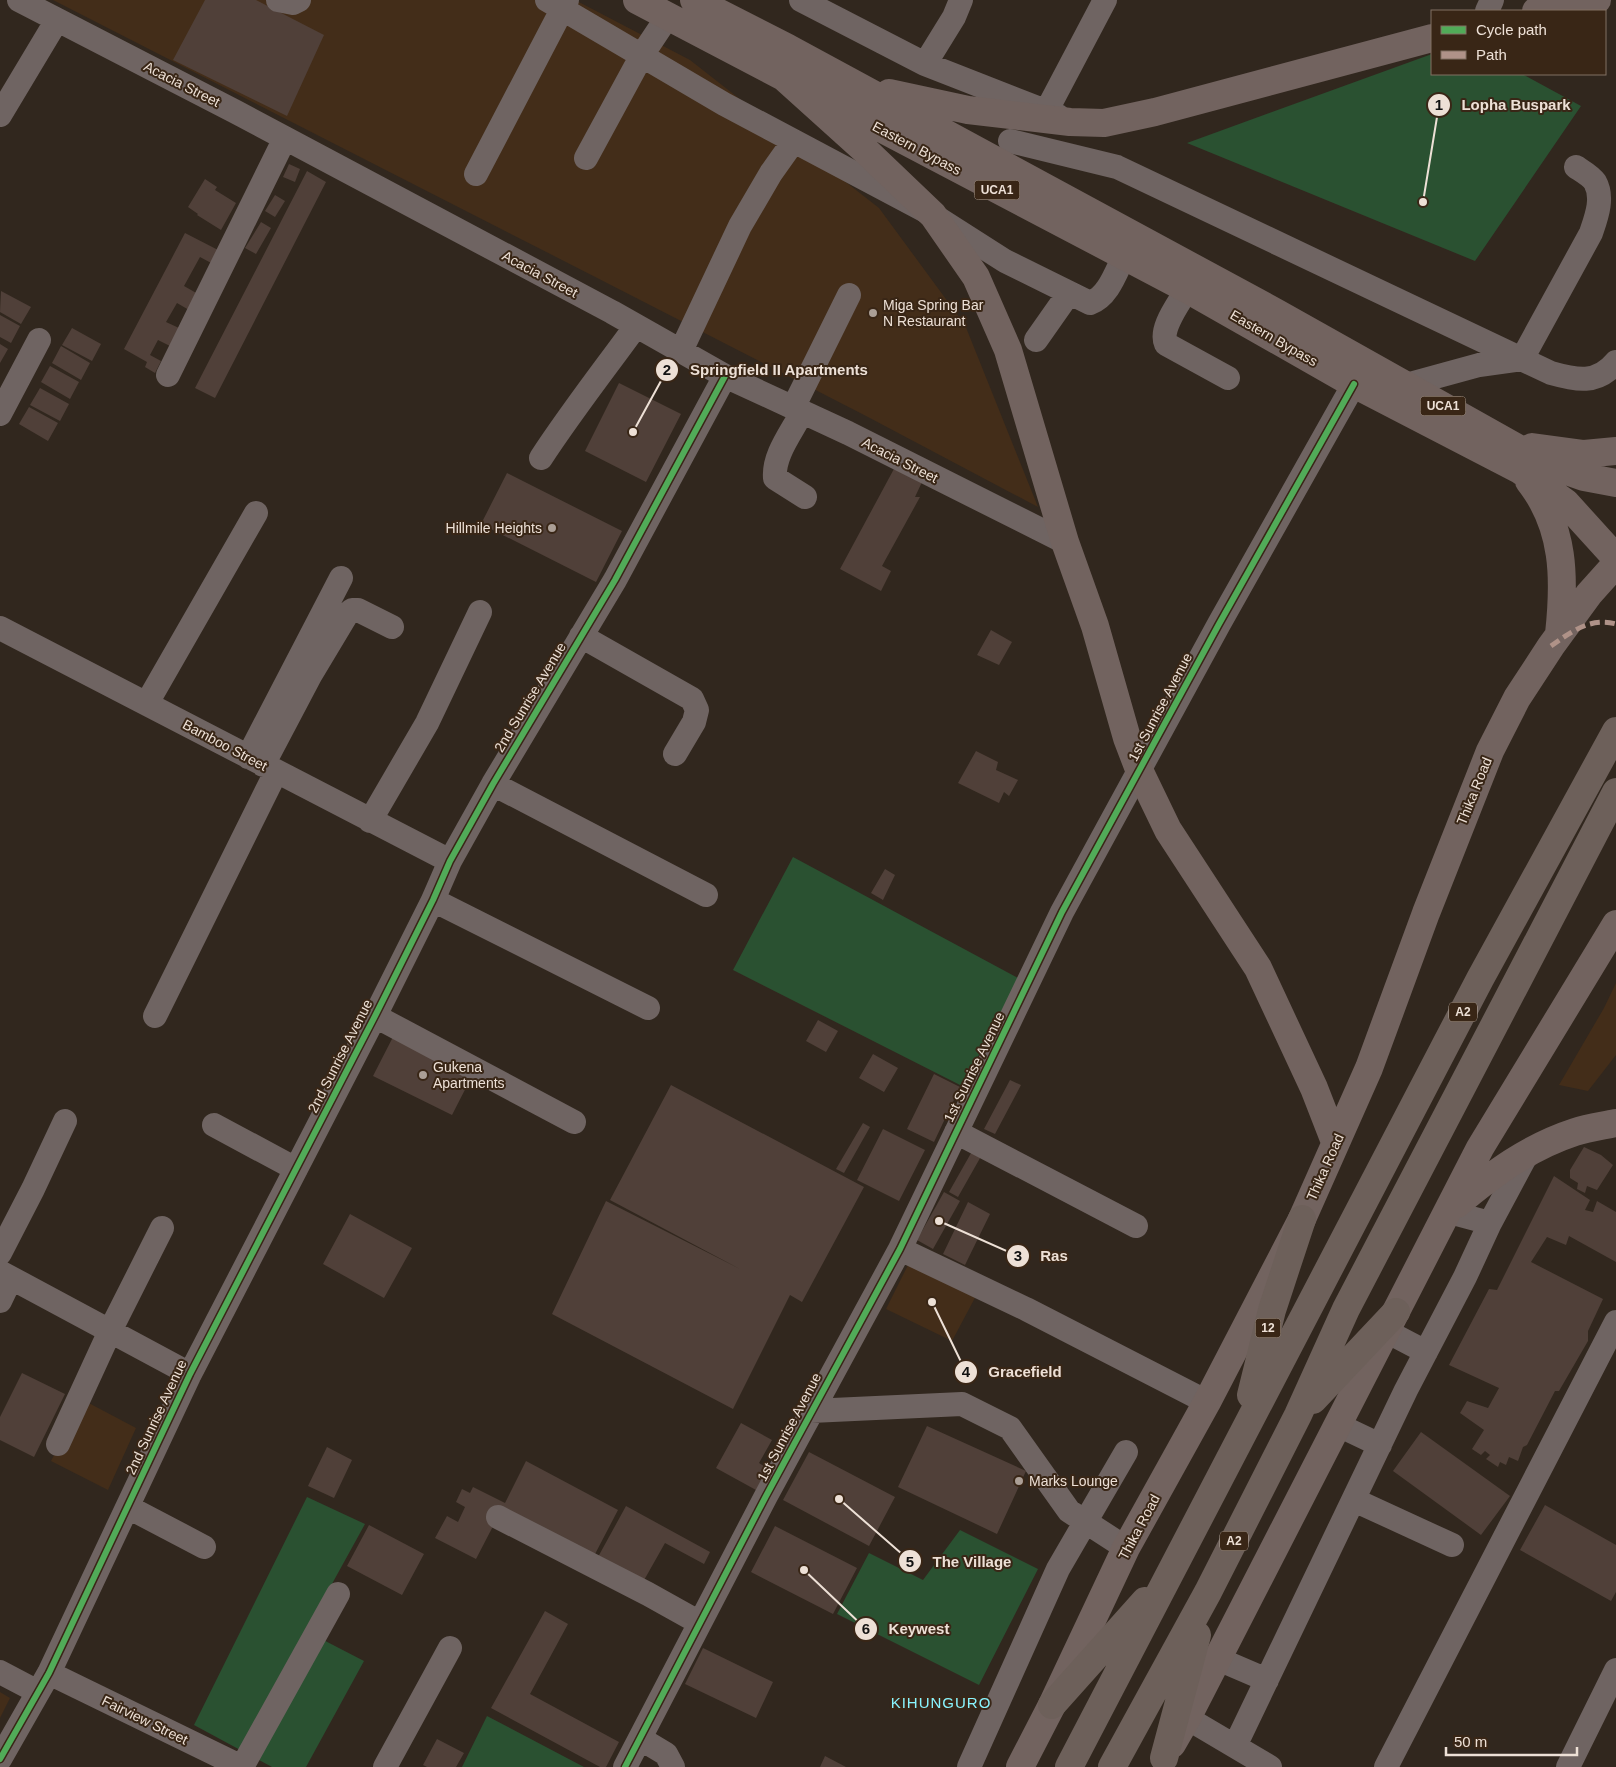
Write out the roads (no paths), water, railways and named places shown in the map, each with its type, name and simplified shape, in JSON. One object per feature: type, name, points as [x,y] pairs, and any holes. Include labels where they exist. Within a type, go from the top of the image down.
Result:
[{"type":"highway","name":"A2","points":[[1070,1767],[1480,979],[1616,731]]},
{"type":"highway","name":"A2","points":[[1112,1767],[1208,1592],[1298,1415],[1346,1309],[1616,792]]},
{"type":"highway","name":"12","points":[[1240,1438],[1272,1310],[1302,1219]]},
{"type":"highway","points":[[1298,1415],[1391,1321]]},
{"type":"highway","points":[[1052,1705],[1171,1572]]},
{"type":"highway","points":[[1162,1763],[1208,1592]]},
{"type":"main road","name":"Eastern Bypass","points":[[637,0],[1187,289],[1354,384]]},
{"type":"main road","name":"Eastern Bypass","points":[[694,0],[859,86],[1406,385]]},
{"type":"main road","points":[[1540,10],[1565,4],[1597,0]]},
{"type":"main road","points":[[859,86],[968,110],[1059,116],[1104,122],[1155,112],[1431,38]]},
{"type":"main road","points":[[786,78],[933,215],[976,276],[1008,350],[1065,542],[1095,626],[1127,738],[1140,772],[1168,830],[1258,968],[1314,1088],[1335,1142]]},
{"type":"main road","name":"UCA1","points":[[1354,384],[1520,470],[1566,503],[1616,558]]},
{"type":"main road","name":"UCA1","points":[[1406,385],[1508,444],[1559,470],[1616,483]]},
{"type":"main road","points":[[1508,444],[1584,454],[1616,451]]},
{"type":"main road","points":[[1520,470],[1540,496],[1553,524],[1560,551],[1563,594],[1559,634]]},
{"type":"main road","points":[[1616,558],[1616,565]]},
{"type":"main road","name":"Thika Road","points":[[1020,1767],[1052,1705],[1126,1548],[1207,1402],[1302,1219],[1369,1068],[1426,913],[1490,751],[1517,698],[1559,634],[1589,594],[1616,565]]},
{"type":"main road","points":[[1162,1763],[1449,1212],[1480,1148],[1616,924]]},
{"type":"main road","points":[[1449,1212],[1491,1176],[1528,1152],[1575,1132],[1616,1123]]},
{"type":"street","name":"Acacia Street","points":[[18,0],[285,138],[636,326],[725,376],[1065,542]]},
{"type":"street","points":[[278,0],[293,3],[299,0]]},
{"type":"street","points":[[801,0],[925,64],[1059,116],[1105,0]]},
{"type":"street","points":[[925,64],[954,16],[961,0]]},
{"type":"street","points":[[476,174],[558,3],[642,56],[794,142],[933,215],[1005,261],[1090,303],[1097,301],[1103,294],[1124,256]]},
{"type":"street","points":[[586,158],[642,56],[668,16]]},
{"type":"street","points":[[0,115],[57,20]]},
{"type":"street","points":[[168,375],[285,138]]},
{"type":"street","points":[[1010,141],[1117,167],[1551,373],[1578,379],[1597,377],[1609,370],[1616,362]]},
{"type":"street","points":[[681,351],[740,226],[771,173],[794,142]]},
{"type":"street","points":[[1522,359],[1591,233],[1598,212],[1599,192],[1594,181],[1576,167]]},
{"type":"street","points":[[1187,289],[1165,329],[1164,338],[1166,344],[1228,378]]},
{"type":"street","points":[[1036,340],[1069,293]]},
{"type":"street","points":[[805,497],[774,478],[776,460],[848,295]]},
{"type":"street","points":[[541,458],[568,417],[594,385],[636,326]]},
{"type":"street","points":[[0,414],[40,340]]},
{"type":"street","points":[[1406,385],[1479,365],[1522,359]]},
{"type":"street","name":"2nd Sunrise Avenue","points":[[0,1759],[44,1682],[190,1374],[375,1016],[433,900],[450,861],[493,784],[615,580],[725,376]]},
{"type":"street","name":"1st Sunrise Avenue","points":[[625,1767],[811,1411],[900,1248],[1062,912],[1219,624],[1354,384]]},
{"type":"street","points":[[146,702],[256,513]]},
{"type":"street","points":[[155,1016],[341,578]]},
{"type":"street","points":[[262,765],[311,674],[347,614],[352,610],[358,610],[392,627]]},
{"type":"street","points":[[370,821],[427,723],[480,612]]},
{"type":"street","name":"Bamboo Street","points":[[0,628],[450,861]]},
{"type":"street","points":[[581,636],[692,699],[697,710],[694,722],[674,754]]},
{"type":"street","points":[[493,784],[706,895]]},
{"type":"street","points":[[433,900],[648,1008]]},
{"type":"street","points":[[375,1016],[574,1122]]},
{"type":"street","points":[[0,1253],[65,1121]]},
{"type":"street","points":[[214,1125],[296,1169]]},
{"type":"street","points":[[956,1132],[1136,1226]]},
{"type":"street","points":[[1235,1746],[1380,1444],[1465,1277],[1490,1223],[1528,1152]]},
{"type":"street","points":[[1449,1212],[1490,1223]]},
{"type":"street","points":[[58,1444],[110,1331],[162,1228]]},
{"type":"street","points":[[900,1248],[1026,1309],[1207,1402]]},
{"type":"street","points":[[0,1300],[5,1275],[190,1374]]},
{"type":"street","points":[[1391,1321],[1426,1352]]},
{"type":"street","points":[[1386,1767],[1616,1322]]},
{"type":"street","points":[[811,1411],[962,1404],[1010,1428],[1069,1511],[1126,1548]]},
{"type":"street","points":[[1338,1425],[1380,1444]]},
{"type":"street","points":[[969,1767],[1058,1569],[1126,1452]]},
{"type":"street","points":[[1354,1500],[1452,1545]]},
{"type":"street","points":[[128,1506],[204,1547]]},
{"type":"street","points":[[498,1517],[648,1594],[700,1623]]},
{"type":"street","points":[[242,1767],[338,1594]]},
{"type":"street","points":[[385,1767],[450,1648]]},
{"type":"street","points":[[1218,1658],[1267,1680]]},
{"type":"street","points":[[1568,1767],[1616,1670]]},
{"type":"street","name":"Fairview Street","points":[[0,1672],[44,1682],[242,1767]]},
{"type":"street","points":[[1187,1718],[1270,1767]]},
{"type":"street","points":[[640,1738],[666,1754],[673,1767]]},
{"type":"place","name":"Lopha Buspark","points":[[1423,202]]},
{"type":"place","name":"Miga Spring Bar N Restaurant","points":[[873,313]]},
{"type":"place","name":"Springfield II Apartments","points":[[633,432]]},
{"type":"place","name":"Hillmile Heights","points":[[552,528]]},
{"type":"place","name":"Gukena Apartments","points":[[423,1075]]},
{"type":"place","name":"Ras","points":[[939,1221]]},
{"type":"place","name":"Gracefield","points":[[932,1302]]},
{"type":"place","name":"Marks Lounge","points":[[1019,1481]]},
{"type":"place","name":"The Village","points":[[839,1499]]},
{"type":"place","name":"Keywest","points":[[804,1570]]},
{"type":"district","name":"KIHUNGURO","points":[[941,1702]]}]
